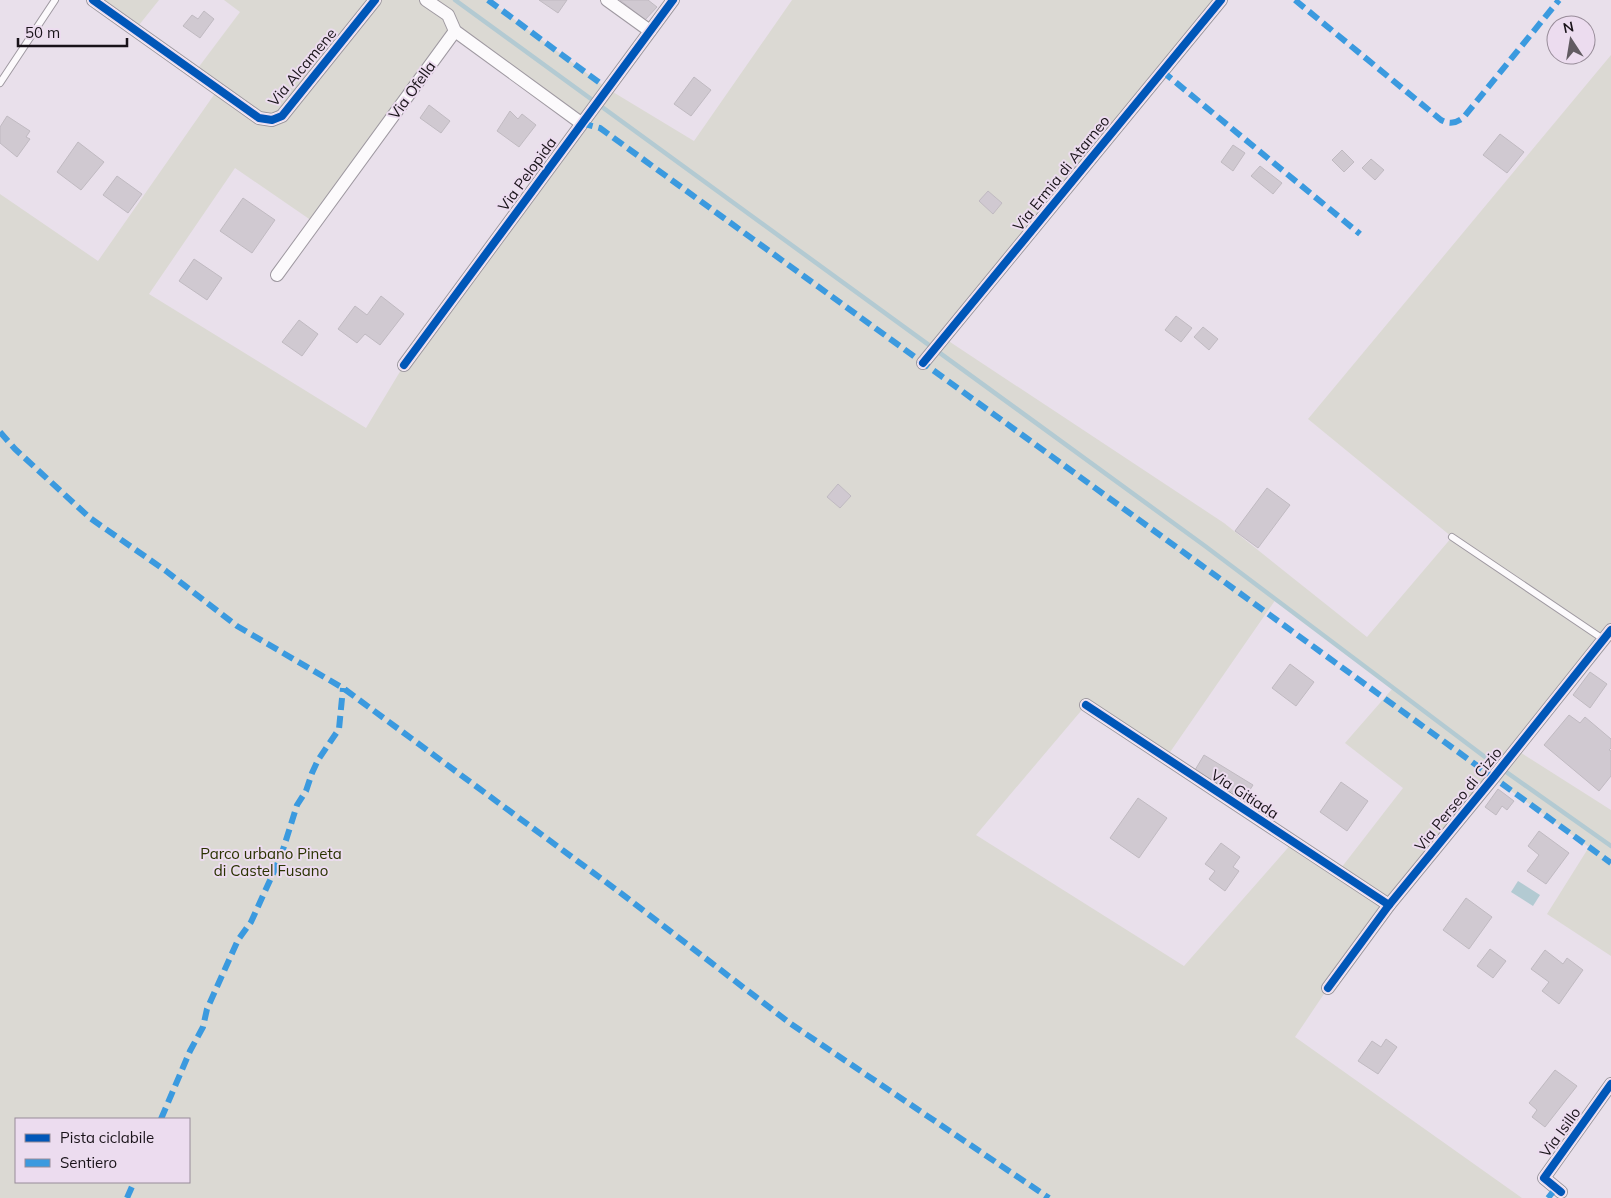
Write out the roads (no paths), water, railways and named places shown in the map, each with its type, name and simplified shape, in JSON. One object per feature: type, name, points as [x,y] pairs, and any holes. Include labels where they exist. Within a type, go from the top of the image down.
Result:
[{"type":"street","name":"Via Alcamene","points":[[93,0],[259,118],[272,120],[282,116],[375,0]]},
{"type":"street","points":[[426,0],[448,15],[455,31],[581,123]]},
{"type":"street","points":[[607,0],[650,32]]},
{"type":"street","name":"Via Pelopida","points":[[404,365],[673,0]]},
{"type":"street","name":"Via Ermia di Atarneo","points":[[923,363],[1220,0]]},
{"type":"street","name":"Via Ofella","points":[[277,276],[455,31]]},
{"type":"street","name":"Via Perseo di Cizio","points":[[1328,988],[1389,905],[1607,635]]},
{"type":"street","name":"Via Gitiada","points":[[1086,705],[1389,905]]},
{"type":"street","name":"Via Isillo","points":[[1561,1192],[1544,1178],[1611,1084]]},
{"type":"lane","points":[[0,83],[55,0]]},
{"type":"lane","points":[[1452,537],[1607,635]]},
{"type":"water","points":[[1518,881],[1540,895],[1533,906],[1511,892]]},
{"type":"waterway","points":[[455,0],[1205,546],[1485,757],[1611,846]]},
{"type":"park label","name":"Parco urbano Pineta di Castel Fusano","points":[[271,862]]}]
